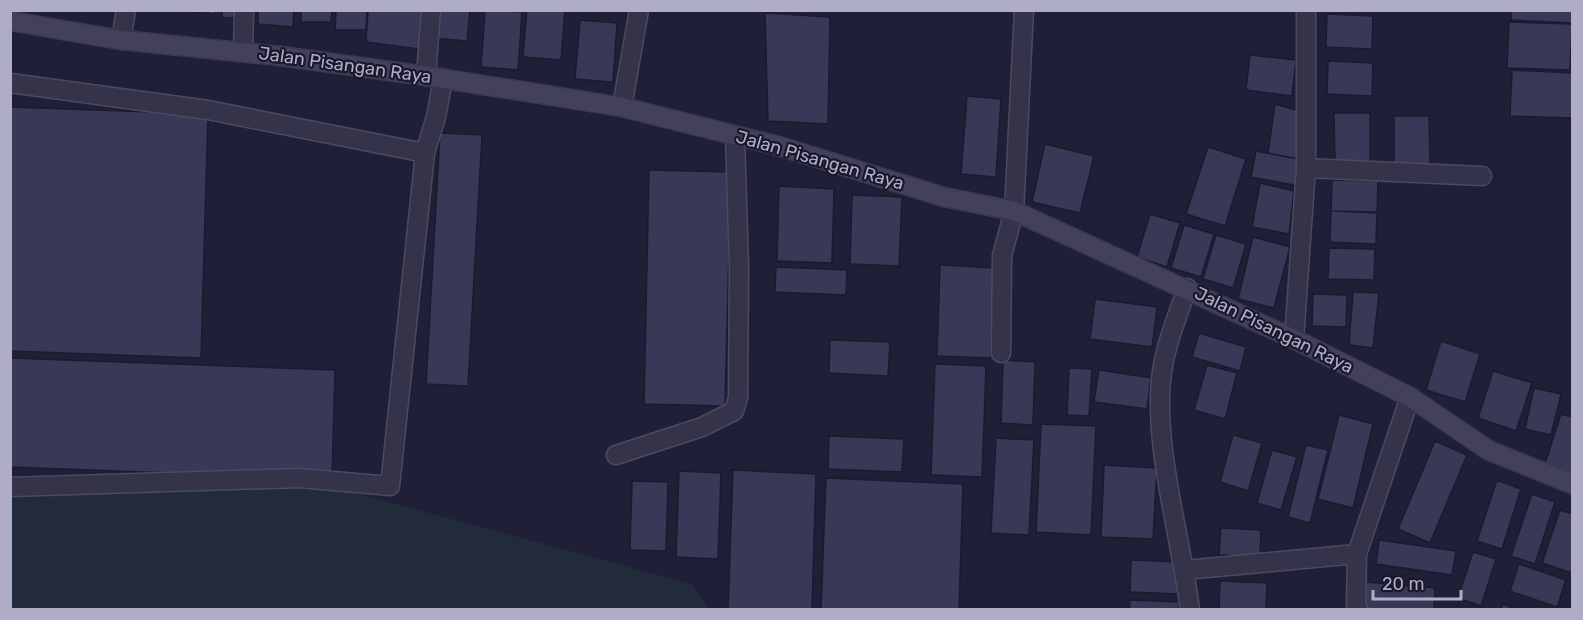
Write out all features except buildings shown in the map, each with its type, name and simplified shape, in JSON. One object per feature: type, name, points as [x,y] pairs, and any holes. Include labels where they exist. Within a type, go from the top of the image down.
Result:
[{"type":"street","points":[[121,40],[126,10]]},
{"type":"street","points":[[243,52],[244,10]]},
{"type":"street","points":[[10,487],[300,478],[390,486],[425,153],[436,117],[431,10]]},
{"type":"street","points":[[622,107],[639,10]]},
{"type":"street","points":[[1001,353],[1002,256],[1014,211],[1024,10]]},
{"type":"street","points":[[1294,339],[1306,168],[1306,10]]},
{"type":"street","name":"Jalan Pisangan Raya","points":[[10,21],[121,40],[243,52],[435,77],[622,107],[853,167],[944,197],[1014,211],[1187,288],[1294,339],[1410,397],[1488,450],[1572,484]]},
{"type":"street","points":[[10,82],[207,110],[425,153]]},
{"type":"street","points":[[616,455],[715,422],[734,411],[738,398],[739,280],[735,136]]},
{"type":"street","points":[[1306,168],[1482,176]]},
{"type":"street","points":[[1187,288],[1167,348],[1162,373],[1161,437],[1190,609]]},
{"type":"street","points":[[1359,609],[1356,604],[1357,554],[1410,397]]},
{"type":"street","points":[[1185,570],[1357,554]]},
{"type":"shaded area","points":[[300,478],[692,584],[709,609],[11,609],[10,487]]}]
